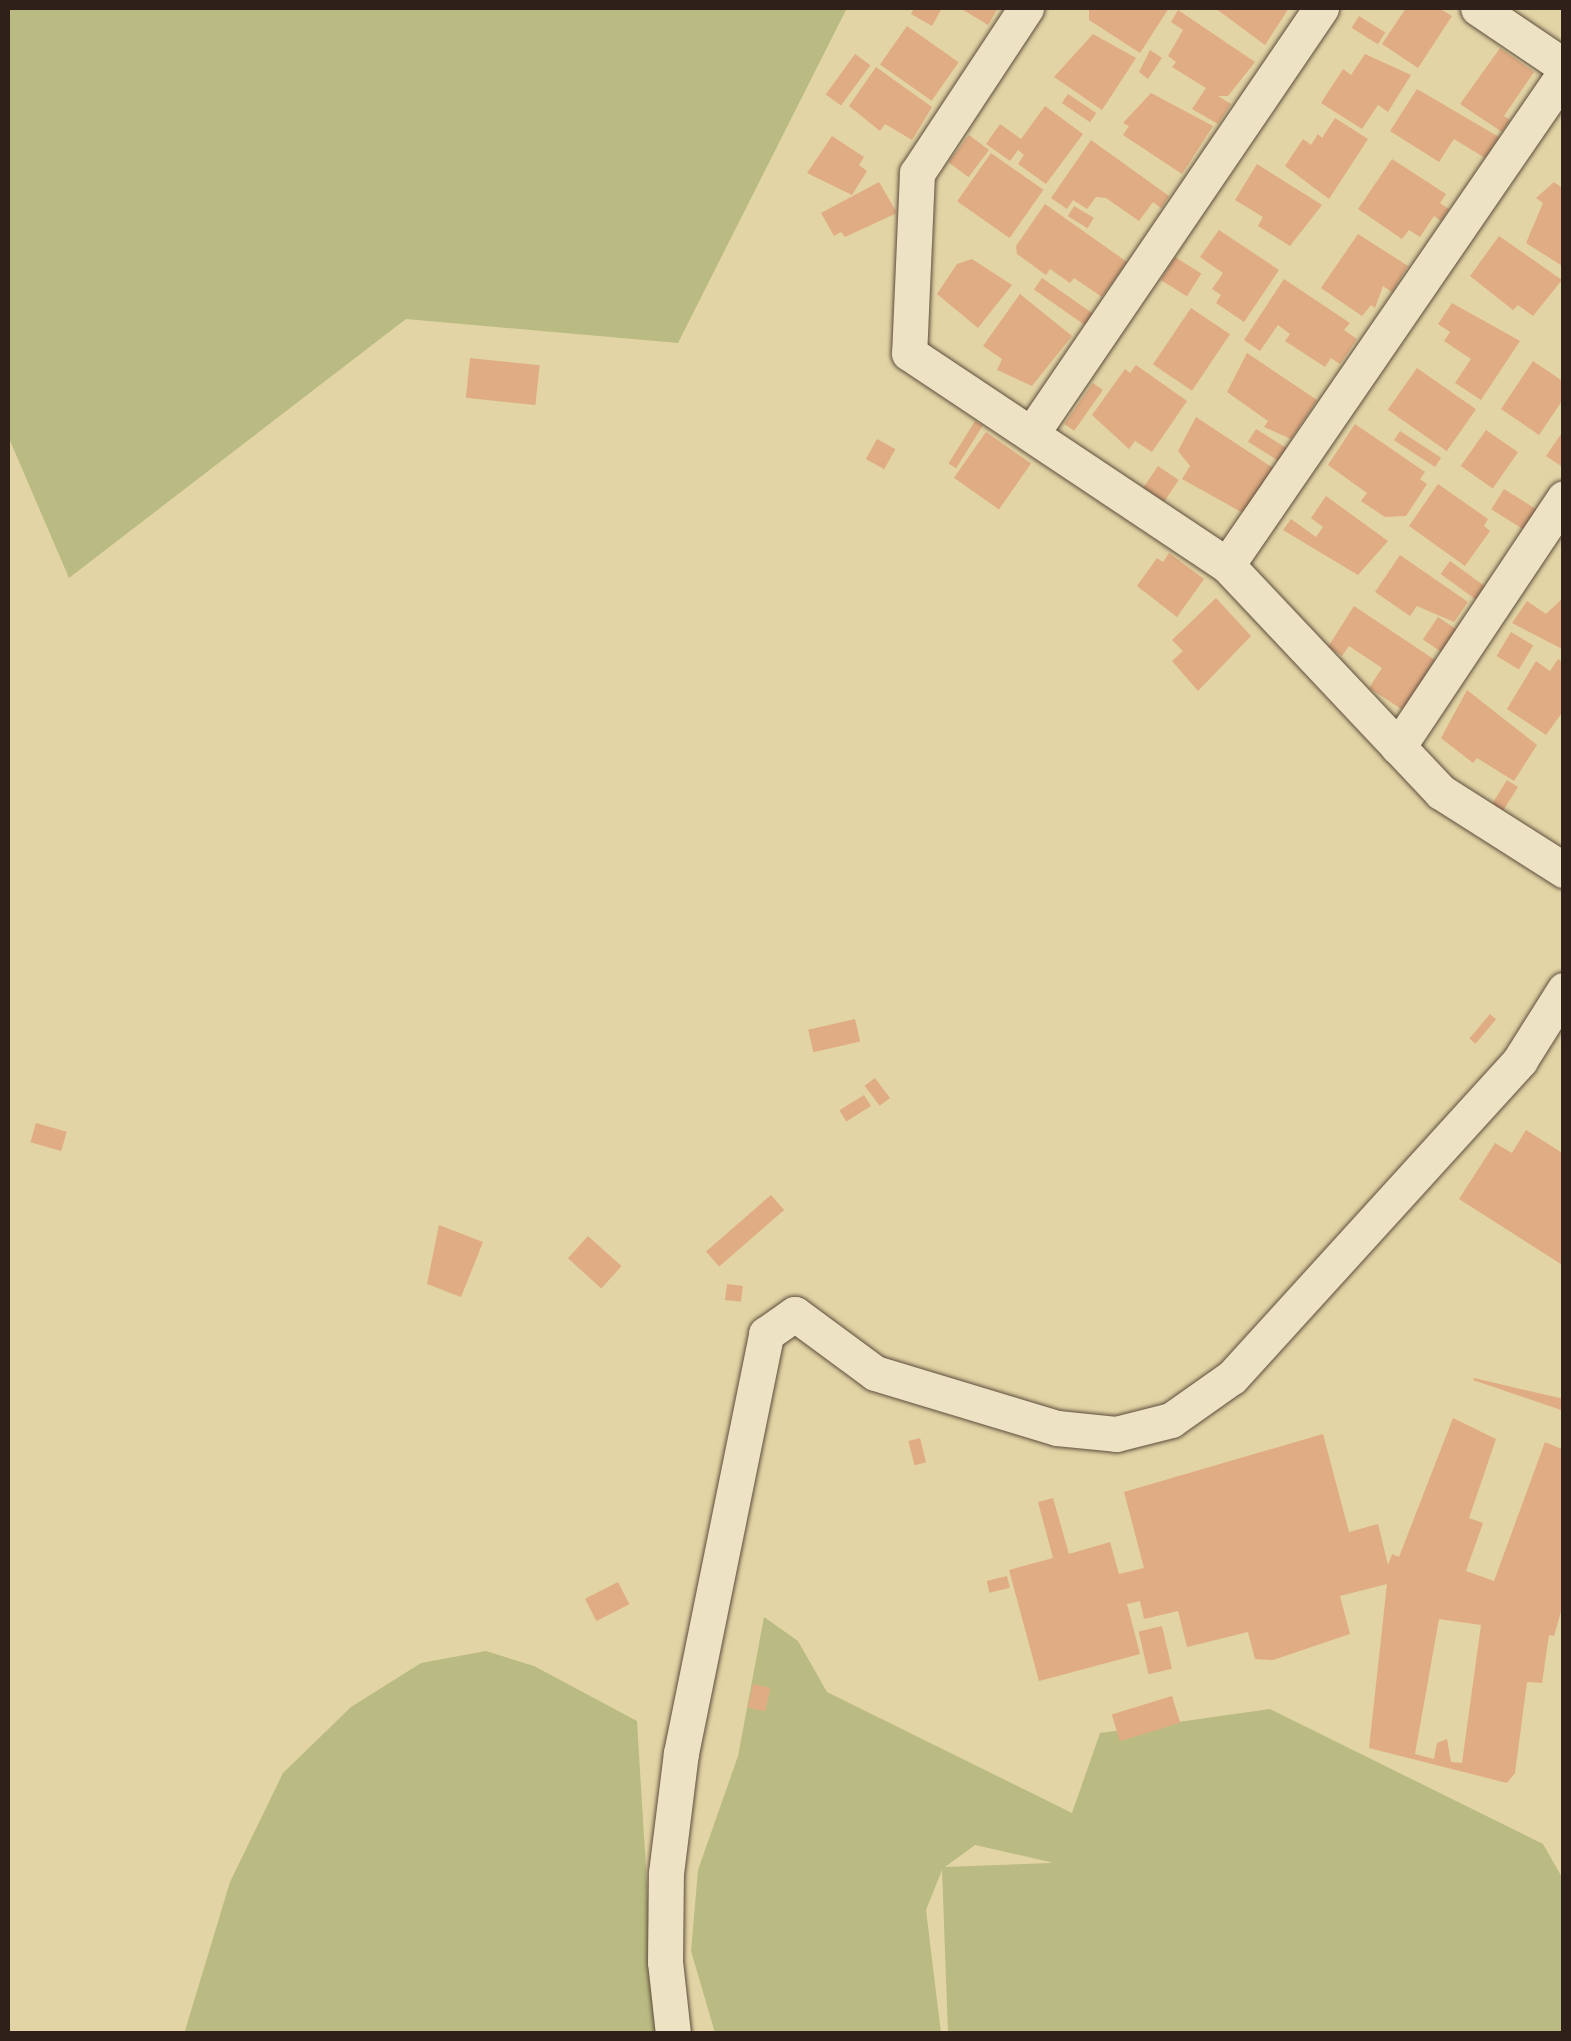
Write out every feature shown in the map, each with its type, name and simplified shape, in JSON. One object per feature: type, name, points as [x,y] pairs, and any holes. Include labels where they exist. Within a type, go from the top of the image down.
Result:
[{"type":"street","points":[[1026,8],[917,173],[910,353],[1227,565],[1441,792],[1564,870]]},
{"type":"street","points":[[1032,432],[1321,8]]},
{"type":"street","points":[[1478,8],[1564,66]]},
{"type":"street","points":[[1227,565],[1564,74]]},
{"type":"street","points":[[1398,748],[1564,498]]},
{"type":"street","points":[[673,2034],[664,1962],[666,1873],[681,1752],[766,1334],[794,1314],[875,1373],[1057,1428],[1116,1434],[1171,1420],[1232,1377],[1520,1060],[1564,990]]},
{"type":"green space","points":[[8,8],[847,8],[678,343],[406,319],[69,578],[8,436]]},
{"type":"green space","points":[[764,1617],[798,1641],[827,1692],[1072,1813],[1100,1733],[1270,1709],[1543,1844],[1563,1879],[1563,2033],[948,2033],[942,1870],[926,1910],[941,2033],[715,2033],[691,1951],[698,1870],[738,1756]],"holes":[[[975,1845],[1051,1863],[945,1867]]]},
{"type":"green space","points":[[486,1651],[534,1666],[637,1721],[656,2033],[184,2034],[230,1882],[283,1773],[351,1707],[421,1663]]},
{"type":"building","points":[[914,8],[942,8],[932,26],[911,14]]},
{"type":"building","points":[[960,8],[998,8],[988,25]]},
{"type":"building","points":[[1089,8],[1169,8],[1140,53],[1089,20]]},
{"type":"building","points":[[1215,8],[1289,8],[1265,45]]},
{"type":"building","points":[[1406,8],[1439,8],[1452,16],[1418,68],[1382,44]]},
{"type":"building","points":[[1178,10],[1255,62],[1228,96],[1218,96],[1231,104],[1218,124],[1192,109],[1206,88],[1172,67],[1176,62],[1168,56],[1183,30],[1171,22]]},
{"type":"building","points":[[1359,16],[1385,32],[1378,44],[1352,28]]},
{"type":"building","points":[[907,26],[959,62],[932,101],[880,65]]},
{"type":"building","points":[[1093,34],[1136,58],[1102,110],[1054,77]]},
{"type":"building","points":[[1500,48],[1534,72],[1504,116],[1510,120],[1502,132],[1460,104]]},
{"type":"building","points":[[1150,50],[1162,58],[1148,79],[1139,72]]},
{"type":"building","points":[[855,54],[870,65],[841,106],[826,94]]},
{"type":"building","points":[[1365,54],[1411,75],[1388,112],[1378,105],[1362,129],[1321,103],[1343,69],[1351,75]]},
{"type":"building","points":[[876,67],[932,107],[912,140],[885,124],[880,131],[849,106]]},
{"type":"building","points":[[1417,89],[1499,137],[1485,158],[1454,139],[1439,162],[1390,131]]},
{"type":"building","points":[[1151,93],[1213,126],[1182,174],[1123,135],[1129,126],[1123,123]]},
{"type":"building","points":[[1068,94],[1096,113],[1090,122],[1062,103]]},
{"type":"building","points":[[1045,106],[1083,134],[1046,184],[1018,164],[1024,155],[1018,150],[1010,161],[986,144],[1000,124],[1021,139]]},
{"type":"building","points":[[1335,118],[1368,139],[1329,199],[1285,166],[1303,139],[1311,145],[1318,134],[1322,138]]},
{"type":"building","points":[[969,135],[989,150],[969,177],[949,162]]},
{"type":"building","points":[[832,136],[864,157],[859,165],[867,171],[852,195],[807,173]]},
{"type":"building","points":[[1091,140],[1169,196],[1161,208],[1153,202],[1139,221],[1106,198],[1096,197],[1087,209],[1073,200],[1067,209],[1051,198]]},
{"type":"building","points":[[991,153],[1043,190],[1010,238],[957,201]]},
{"type":"building","points":[[1392,159],[1446,194],[1440,203],[1449,209],[1441,221],[1434,216],[1420,237],[1409,230],[1402,239],[1358,209]]},
{"type":"building","points":[[1257,164],[1322,205],[1290,246],[1258,226],[1263,217],[1235,200]]},
{"type":"building","points":[[879,182],[897,213],[845,237],[841,232],[834,236],[821,213]]},
{"type":"building","points":[[1554,182],[1564,189],[1564,267],[1526,243],[1543,203],[1536,198]]},
{"type":"building","points":[[1045,204],[1127,262],[1102,297],[1074,278],[1070,283],[1050,269],[1046,275],[1017,254],[1016,246]]},
{"type":"building","points":[[1074,206],[1094,218],[1088,228],[1068,216]]},
{"type":"building","points":[[1219,230],[1279,270],[1244,322],[1216,303],[1221,295],[1212,289],[1223,273],[1200,257]]},
{"type":"building","points":[[1358,234],[1408,266],[1392,292],[1383,286],[1375,308],[1371,305],[1362,316],[1321,288]]},
{"type":"building","points":[[1499,236],[1562,280],[1533,316],[1518,305],[1513,310],[1470,276]]},
{"type":"building","points":[[1175,257],[1201,273],[1187,296],[1161,280]]},
{"type":"building","points":[[972,259],[1012,285],[978,328],[937,294],[957,264]]},
{"type":"building","points":[[1042,278],[1093,314],[1085,325],[1034,289]]},
{"type":"building","points":[[1284,279],[1350,323],[1344,330],[1357,339],[1340,364],[1331,358],[1325,367],[1285,341],[1290,334],[1278,325],[1260,351],[1244,340]]},
{"type":"building","points":[[1020,294],[1072,336],[1032,386],[997,370],[1002,359],[983,346]]},
{"type":"building","points":[[1452,303],[1520,341],[1481,400],[1455,383],[1471,359],[1444,341],[1450,332],[1438,324]]},
{"type":"building","points":[[1191,308],[1230,334],[1192,391],[1153,364]]},
{"type":"building","points":[[1247,353],[1317,400],[1291,439],[1264,427],[1268,421],[1227,392]]},
{"type":"building","points":[[470,358],[540,365],[535,405],[466,398]]},
{"type":"building","points":[[1533,361],[1564,382],[1564,398],[1539,435],[1501,409]]},
{"type":"building","points":[[1136,365],[1187,401],[1152,452],[1135,441],[1129,449],[1092,415],[1125,369],[1130,373]]},
{"type":"building","points":[[1417,368],[1476,409],[1447,451],[1388,410]]},
{"type":"building","points":[[1093,383],[1103,390],[1074,431],[1064,424]]},
{"type":"building","points":[[1196,417],[1273,468],[1243,513],[1182,479],[1190,466],[1178,451]]},
{"type":"building","points":[[975,421],[983,426],[956,468],[949,463]]},
{"type":"building","points":[[1355,424],[1425,472],[1420,479],[1427,484],[1406,516],[1385,517],[1361,501],[1367,493],[1328,465]]},
{"type":"building","points":[[1256,429],[1289,450],[1281,462],[1248,442]]},
{"type":"building","points":[[1486,430],[1518,452],[1493,488],[1461,466]]},
{"type":"building","points":[[1400,431],[1441,458],[1435,467],[1394,440]]},
{"type":"building","points":[[986,432],[1031,464],[999,509],[954,478]]},
{"type":"building","points":[[1561,434],[1564,436],[1564,468],[1546,456]]},
{"type":"building","points":[[877,439],[895,449],[884,469],[866,459]]},
{"type":"building","points":[[1158,466],[1179,480],[1164,502],[1143,488]]},
{"type":"building","points":[[1438,484],[1488,519],[1484,526],[1490,531],[1465,566],[1409,526]]},
{"type":"building","points":[[1504,489],[1539,511],[1526,531],[1491,509]]},
{"type":"building","points":[[1326,496],[1388,541],[1358,575],[1283,530],[1291,519],[1316,537],[1323,527],[1311,518]]},
{"type":"building","points":[[1169,553],[1204,579],[1177,617],[1137,586],[1157,558],[1163,562]]},
{"type":"building","points":[[1400,555],[1468,602],[1454,622],[1417,606],[1410,616],[1375,592]]},
{"type":"building","points":[[1450,561],[1486,587],[1476,600],[1441,574]]},
{"type":"building","points":[[1564,597],[1564,650],[1512,623],[1527,601],[1546,614]]},
{"type":"building","points":[[1216,598],[1251,636],[1198,691],[1172,661],[1183,651],[1172,640]]},
{"type":"building","points":[[1354,606],[1435,660],[1403,710],[1369,688],[1382,668],[1349,646],[1342,656],[1328,647]]},
{"type":"building","points":[[1438,617],[1460,632],[1445,654],[1423,639]]},
{"type":"building","points":[[1511,632],[1533,645],[1519,669],[1497,656]]},
{"type":"building","points":[[1558,659],[1564,663],[1564,710],[1546,735],[1507,709],[1536,661],[1550,671]]},
{"type":"building","points":[[1467,690],[1537,745],[1514,781],[1477,758],[1473,763],[1441,738]]},
{"type":"building","points":[[1507,780],[1518,787],[1502,812],[1491,805]]},
{"type":"building","points":[[1490,1014],[1496,1019],[1476,1044],[1469,1039]]},
{"type":"building","points":[[855,1019],[860,1041],[813,1052],[808,1030]]},
{"type":"building","points":[[875,1078],[890,1098],[880,1106],[865,1086]]},
{"type":"building","points":[[864,1095],[871,1106],[846,1121],[839,1110]]},
{"type":"building","points":[[36,1123],[67,1132],[61,1151],[30,1142]]},
{"type":"building","points":[[1526,1130],[1564,1154],[1564,1266],[1459,1199],[1495,1143],[1512,1153]]},
{"type":"building","points":[[771,1195],[784,1210],[719,1267],[706,1251]]},
{"type":"building","points":[[439,1225],[483,1242],[461,1297],[427,1284]]},
{"type":"building","points":[[588,1236],[621,1266],[601,1288],[568,1258]]},
{"type":"building","points":[[727,1284],[743,1286],[741,1302],[725,1300]]},
{"type":"building","points":[[1473,1380],[1564,1399],[1564,1411]]},
{"type":"building","points":[[1453,1418],[1496,1439],[1469,1518],[1483,1523],[1466,1571],[1494,1581],[1545,1442],[1564,1450],[1564,1601],[1554,1636],[1549,1635],[1542,1683],[1527,1682],[1515,1773],[1507,1783],[1369,1748],[1387,1584],[1340,1596],[1350,1634],[1273,1660],[1255,1659],[1248,1632],[1187,1647],[1178,1611],[1144,1619],[1140,1601],[1127,1604],[1140,1654],[1039,1681],[1009,1570],[1053,1558],[1038,1502],[1053,1498],[1069,1554],[1110,1542],[1119,1574],[1144,1568],[1124,1492],[1323,1434],[1349,1532],[1378,1524],[1388,1565],[1392,1554],[1399,1557]],"holes":[[[1439,1619],[1481,1625],[1462,1763],[1451,1762],[1447,1739],[1437,1743],[1434,1759],[1415,1754]]]},
{"type":"building","points":[[920,1438],[926,1462],[914,1465],[908,1441]]},
{"type":"building","points":[[1007,1576],[1010,1588],[990,1593],[987,1581]]},
{"type":"building","points":[[618,1582],[629,1604],[596,1621],[585,1599]]},
{"type":"building","points":[[1162,1626],[1172,1669],[1149,1674],[1139,1631]]},
{"type":"building","points":[[753,1684],[771,1688],[765,1711],[748,1707]]},
{"type":"building","points":[[1172,1696],[1180,1723],[1120,1741],[1112,1714]]}]
